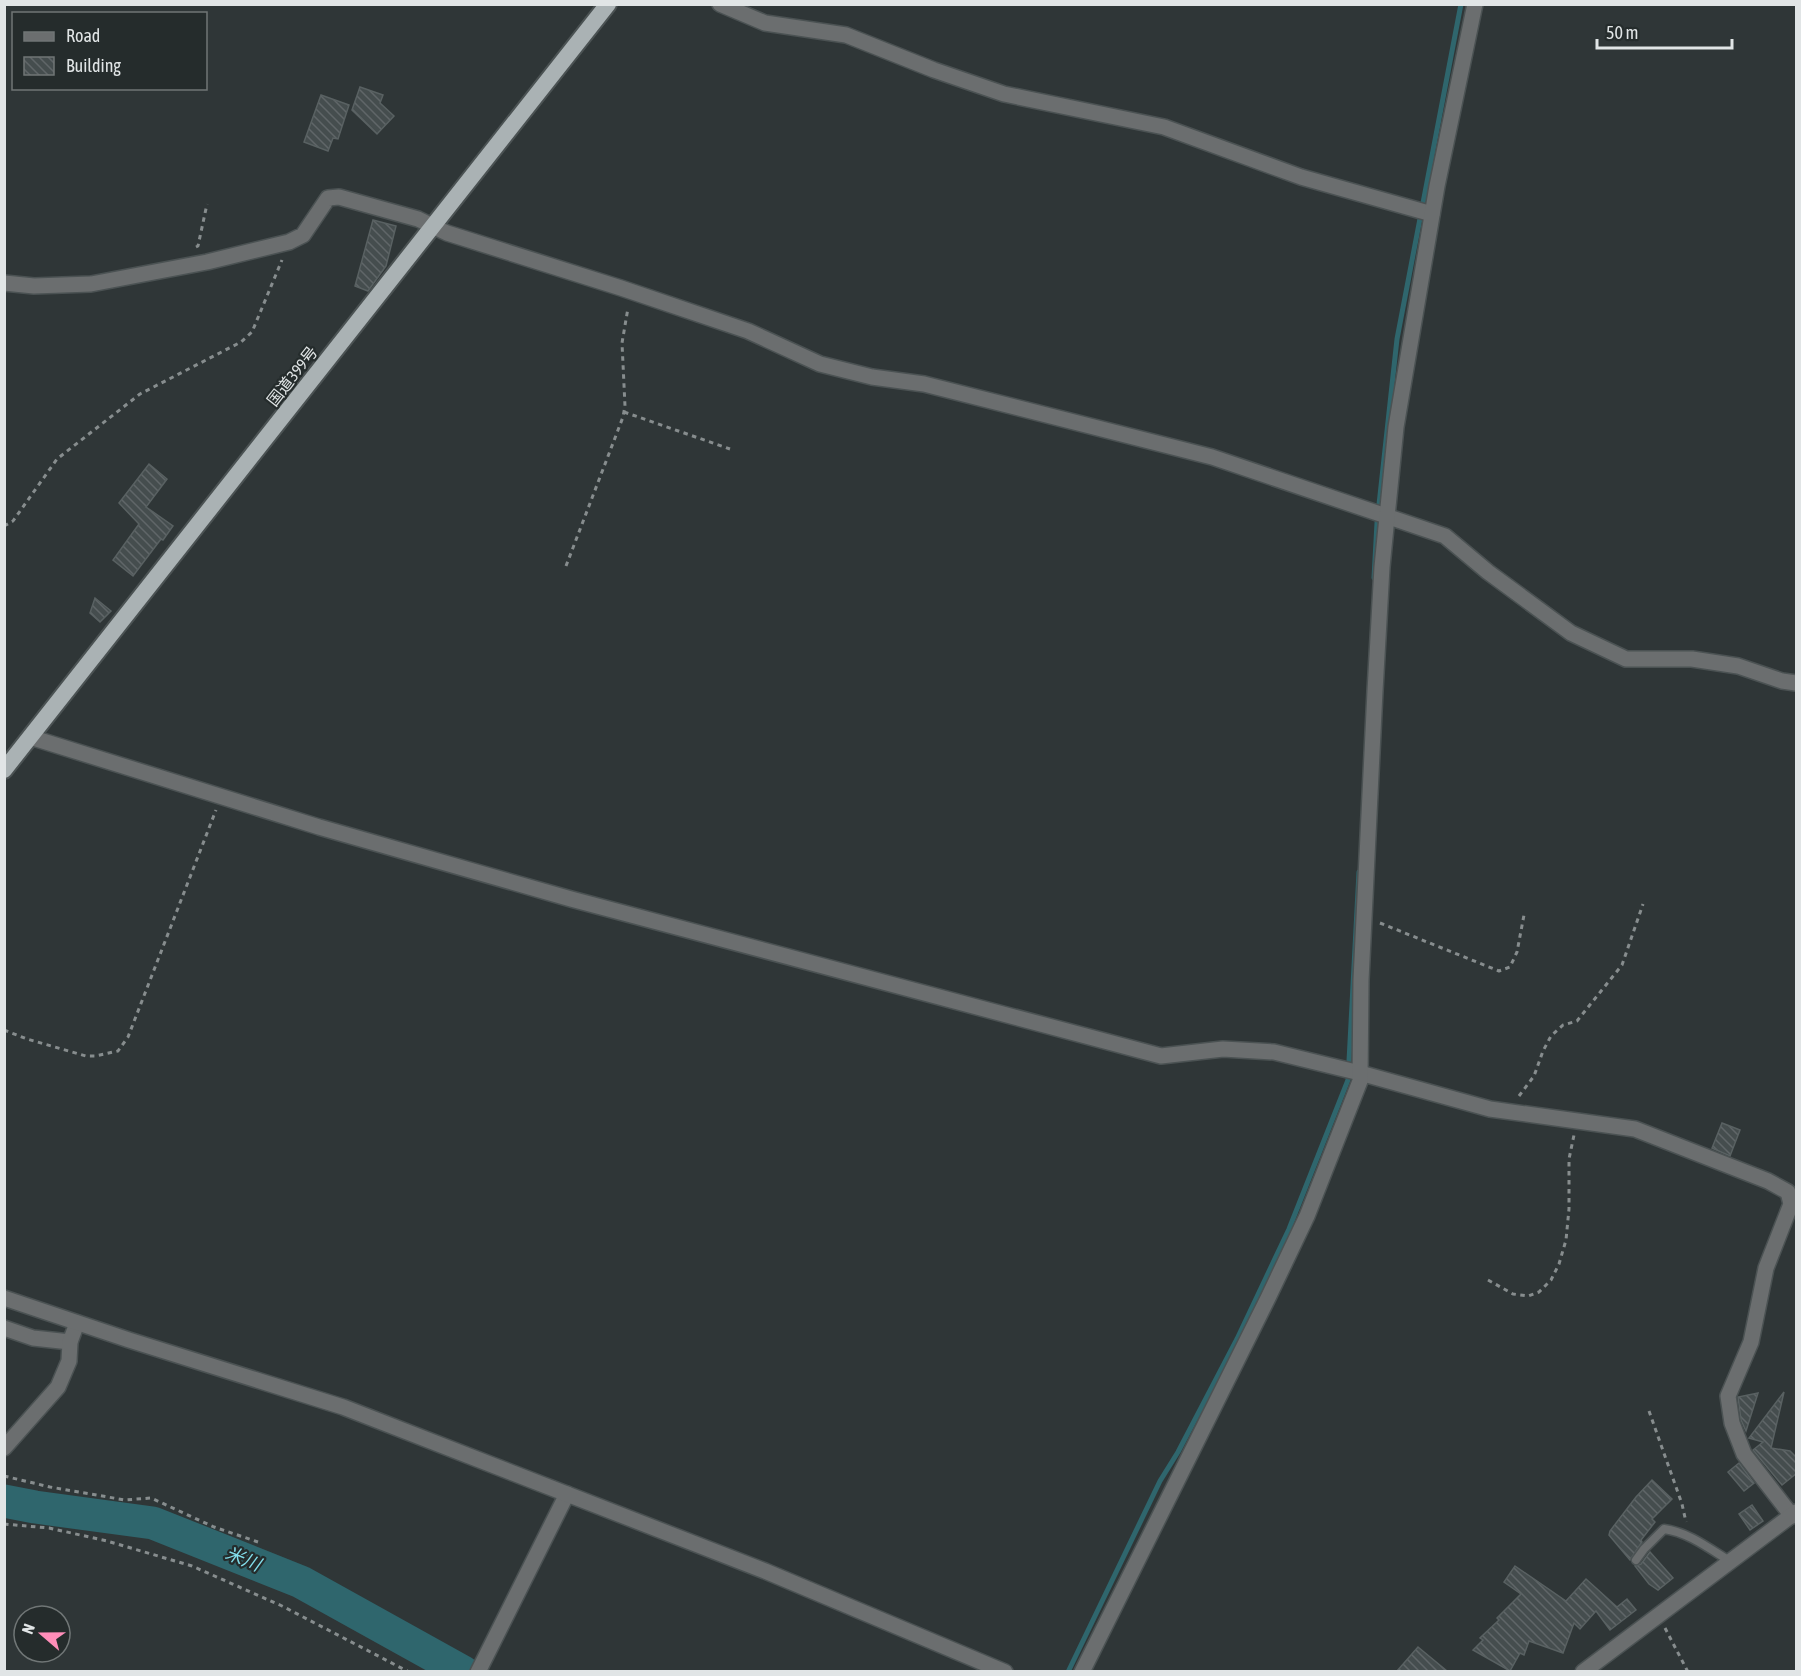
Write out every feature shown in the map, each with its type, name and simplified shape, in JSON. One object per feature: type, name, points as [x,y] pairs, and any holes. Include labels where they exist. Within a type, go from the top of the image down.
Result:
[{"type":"highway","name":"国道399号","points":[[4,770],[608,4]]},
{"type":"street","points":[[720,4],[765,23],[846,35],[934,70],[1005,94],[1164,127],[1300,177],[1425,212]]},
{"type":"street","points":[[1082,1671],[1212,1413],[1307,1216],[1360,1081],[1358,1073],[1375,691],[1380,512],[1396,427],[1425,212],[1475,4]]},
{"type":"street","points":[[4,283],[33,286],[91,284],[207,262],[290,242],[303,235],[328,198],[339,197],[418,219],[447,233],[631,291],[761,336],[820,363],[872,377],[924,384],[1212,457],[1380,512],[1445,536],[1488,572],[1572,633],[1626,659],[1692,659],[1738,666],[1782,681],[1797,683]]},
{"type":"street","points":[[30,737],[319,828],[571,899],[1161,1056],[1223,1049],[1274,1052],[1490,1110],[1635,1129],[1768,1181],[1788,1192],[1791,1204],[1766,1268],[1750,1342],[1728,1396],[1732,1423],[1744,1454],[1794,1514],[1583,1671]]},
{"type":"street","points":[[4,1298],[343,1407],[765,1571],[1005,1671]]},
{"type":"street","points":[[4,1448],[58,1387],[69,1361],[70,1342],[77,1323]]},
{"type":"street","points":[[4,1328],[33,1338],[70,1342]]},
{"type":"street","points":[[479,1670],[567,1494]]},
{"type":"lane","points":[[1636,1560],[1664,1529],[1689,1538],[1731,1562]]},
{"type":"path","points":[[189,249],[198,246],[207,204]]},
{"type":"path","points":[[4,526],[13,521],[57,459],[140,394],[242,342],[252,332],[290,242]]},
{"type":"path","points":[[566,566],[624,411],[622,343],[631,291]]},
{"type":"path","points":[[624,411],[730,449]]},
{"type":"path","points":[[4,1030],[86,1056],[118,1051],[128,1037],[221,797]]},
{"type":"path","points":[[1507,1111],[1534,1076],[1551,1036],[1563,1025],[1577,1021],[1622,965],[1643,904]]},
{"type":"path","points":[[1364,928],[1380,923],[1499,971],[1510,967],[1517,952],[1524,915]]},
{"type":"path","points":[[1488,1280],[1514,1294],[1528,1296],[1539,1292],[1551,1280],[1566,1240],[1569,1209],[1569,1159],[1577,1121]]},
{"type":"path","points":[[1649,1411],[1682,1504],[1689,1538]]},
{"type":"path","points":[[4,1476],[50,1487],[125,1500],[151,1498],[214,1527],[258,1542]]},
{"type":"path","points":[[4,1524],[60,1530],[192,1566],[282,1606],[409,1671]]},
{"type":"path","points":[[1659,1615],[1688,1671]]},
{"type":"building","points":[[360,87],[383,95],[380,103],[394,116],[377,134],[352,110]]},
{"type":"building","points":[[321,95],[349,105],[338,139],[333,138],[328,151],[304,142]]},
{"type":"building","points":[[373,220],[396,226],[386,266],[368,291],[355,286]]},
{"type":"building","points":[[149,464],[167,479],[146,507],[173,526],[133,576],[113,560],[139,524],[119,503]]},
{"type":"building","points":[[95,598],[111,611],[100,622],[90,613]]},
{"type":"building","points":[[1722,1123],[1740,1130],[1730,1156],[1712,1148]]},
{"type":"building","points":[[1784,1392],[1771,1448],[1790,1451],[1797,1458],[1797,1473],[1782,1485],[1753,1450],[1763,1442],[1749,1438]]},
{"type":"building","points":[[1758,1393],[1746,1431],[1741,1420],[1738,1397]]},
{"type":"building","points":[[1739,1463],[1754,1483],[1744,1491],[1728,1472]]},
{"type":"building","points":[[1652,1480],[1672,1499],[1652,1519],[1655,1522],[1641,1540],[1642,1542],[1630,1560],[1609,1535],[1610,1531]]},
{"type":"building","points":[[1752,1505],[1763,1521],[1750,1530],[1739,1514]]},
{"type":"building","points":[[1650,1552],[1673,1578],[1658,1590],[1649,1584],[1635,1566],[1641,1564]]},
{"type":"building","points":[[1515,1566],[1566,1601],[1586,1579],[1617,1607],[1627,1599],[1636,1610],[1610,1630],[1596,1611],[1580,1629],[1574,1623],[1563,1653],[1529,1641],[1524,1655],[1520,1653],[1510,1671],[1473,1650],[1483,1640],[1480,1638],[1499,1620],[1497,1618],[1521,1594],[1504,1582]]},
{"type":"building","points":[[1418,1647],[1447,1671],[1397,1671]]},
{"type":"waterway","points":[[1374,578],[1377,523],[1397,339],[1461,4]]},
{"type":"waterway","points":[[1068,1672],[1160,1481],[1178,1452],[1237,1339],[1289,1229],[1348,1080],[1359,872]]},
{"type":"waterway","name":"米川","points":[[4,1501],[153,1523],[301,1582],[463,1672]]}]
